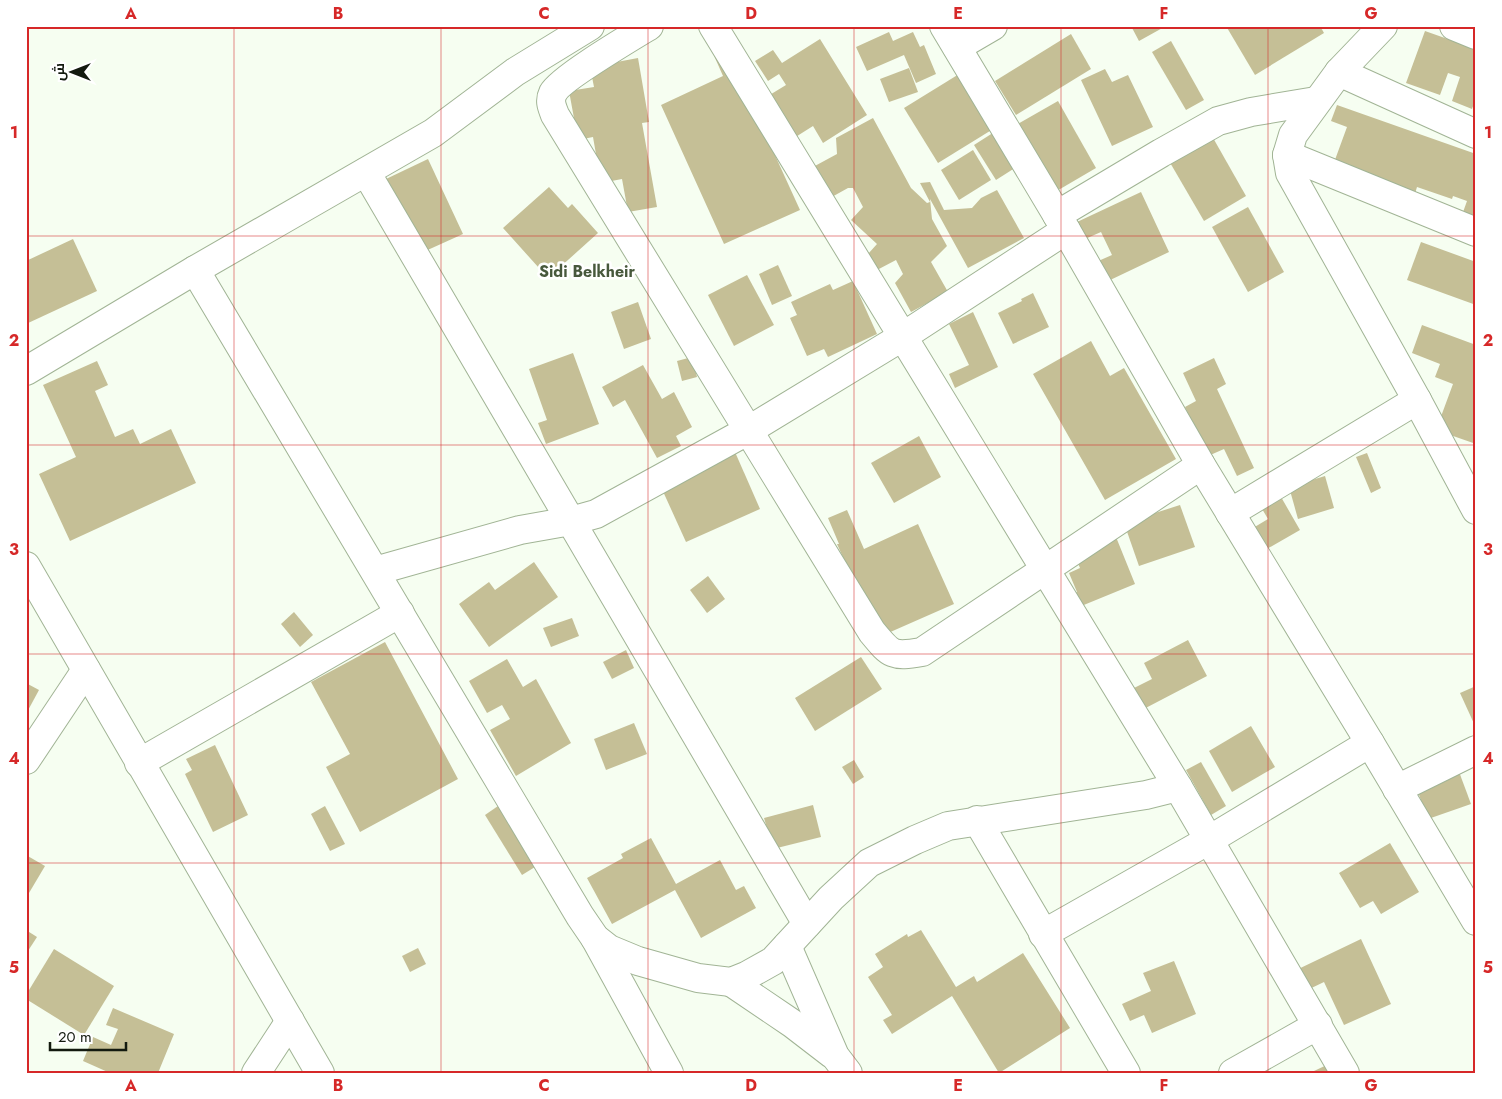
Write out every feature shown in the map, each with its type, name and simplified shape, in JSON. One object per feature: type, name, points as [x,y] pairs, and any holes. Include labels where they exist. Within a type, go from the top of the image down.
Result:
[{"type":"street","points":[[26,371],[195,270],[433,132],[515,72],[590,26]]},
{"type":"street","points":[[649,26],[566,80],[553,92],[550,103],[555,115],[867,623],[887,651],[901,656],[922,652],[1201,465]]},
{"type":"street","points":[[713,26],[1178,788],[1345,1073]]},
{"type":"street","points":[[993,26],[951,37],[1061,222],[1230,514],[1476,920]]},
{"type":"street","points":[[1383,26],[1339,72],[1292,135],[1288,155],[1290,173],[1417,400],[1466,478],[1476,510]]},
{"type":"street","points":[[1454,26],[1476,35]]},
{"type":"street","points":[[1339,72],[1476,134]]},
{"type":"street","points":[[375,571],[520,530],[571,521],[596,514],[749,430],[902,337],[1161,152],[1218,121],[1251,112],[1316,101]]},
{"type":"street","points":[[1288,155],[1476,232]]},
{"type":"street","points":[[366,172],[807,924]]},
{"type":"street","points":[[195,270],[580,916],[595,938],[669,1073]]},
{"type":"street","points":[[1230,514],[1417,400]]},
{"type":"street","points":[[26,566],[320,1073]]},
{"type":"street","points":[[139,763],[400,613]]},
{"type":"street","points":[[26,760],[86,670]]},
{"type":"street","points":[[1043,934],[1209,840],[1370,744]]},
{"type":"street","points":[[1397,788],[1476,750]]},
{"type":"street","points":[[731,982],[773,961],[831,898],[870,863],[915,840],[948,826],[978,820],[1146,795],[1178,788]]},
{"type":"street","points":[[978,820],[1126,1073]]},
{"type":"street","points":[[595,938],[609,949],[638,961],[698,978],[731,982],[793,1024],[841,1065]]},
{"type":"street","points":[[787,946],[841,1065]]},
{"type":"street","points":[[256,1073],[290,1021]]},
{"type":"street","points":[[1233,1073],[1318,1025]]},
{"type":"building","points":[[701,26],[716,26],[800,210],[724,244],[661,105],[723,76]]},
{"type":"building","points":[[1131,26],[1166,26],[1139,41]]},
{"type":"building","points":[[1226,26],[1320,26],[1324,33],[1255,75]]},
{"type":"building","points":[[1425,31],[1476,49],[1476,98],[1472,109],[1452,101],[1460,77],[1448,73],[1440,95],[1406,83]]},
{"type":"building","points":[[889,32],[893,41],[913,32],[920,47],[924,45],[936,74],[916,83],[904,55],[867,71],[856,47]]},
{"type":"building","points":[[1071,34],[1091,69],[1016,115],[995,81]]},
{"type":"building","points":[[820,39],[867,115],[823,143],[813,126],[794,138],[768,96],[786,85],[779,74],[768,81],[755,61],[773,50],[782,63]]},
{"type":"building","points":[[1171,41],[1204,100],[1186,110],[1152,52]]},
{"type":"building","points":[[638,58],[649,122],[642,123],[657,207],[628,212],[622,179],[601,183],[593,137],[578,140],[569,91],[594,87],[590,67]]},
{"type":"building","points":[[909,68],[918,92],[889,102],[880,79]]},
{"type":"building","points":[[1105,69],[1112,82],[1128,75],[1153,127],[1112,146],[1081,80]]},
{"type":"building","points":[[964,71],[998,126],[938,163],[904,108]]},
{"type":"building","points":[[1058,101],[1096,168],[1055,192],[1016,125]]},
{"type":"building","points":[[1337,105],[1476,154],[1476,220],[1462,215],[1467,201],[1453,196],[1452,199],[1417,187],[1414,197],[1332,168],[1347,127],[1331,121]]},
{"type":"building","points":[[873,118],[911,188],[927,203],[930,202],[920,183],[930,182],[944,210],[972,208],[981,198],[997,190],[1024,238],[968,268],[930,199],[932,219],[947,246],[931,262],[948,292],[911,312],[895,283],[903,274],[896,260],[877,270],[868,254],[877,244],[851,220],[863,207],[853,188],[848,188],[830,198],[813,167],[837,154],[836,138]]},
{"type":"building","points":[[999,129],[1021,164],[996,180],[974,145]]},
{"type":"building","points":[[1208,129],[1246,196],[1204,221],[1165,154]]},
{"type":"building","points":[[973,150],[991,180],[959,200],[941,170]]},
{"type":"building","points":[[428,159],[463,234],[421,253],[386,179]]},
{"type":"building","points":[[549,187],[568,208],[572,204],[598,233],[548,278],[503,228]]},
{"type":"building","points":[[1141,192],[1169,252],[1106,282],[1096,262],[1112,255],[1101,232],[1085,239],[1077,222]]},
{"type":"building","points":[[1248,207],[1284,272],[1248,292],[1212,227]]},
{"type":"building","points":[[73,239],[97,291],[26,324],[26,261]]},
{"type":"building","points":[[1421,242],[1476,262],[1476,305],[1407,280]]},
{"type":"building","points":[[778,265],[792,296],[772,305],[759,274]]},
{"type":"building","points":[[747,275],[774,325],[734,346],[708,295]]},
{"type":"building","points":[[853,281],[877,334],[828,357],[824,349],[807,356],[790,318],[797,315],[791,302],[830,284],[833,290]]},
{"type":"building","points":[[1033,293],[1049,327],[1013,344],[998,313]]},
{"type":"building","points":[[638,302],[651,339],[624,349],[611,312]]},
{"type":"building","points":[[973,312],[998,367],[955,388],[949,374],[969,365],[949,324]]},
{"type":"building","points":[[1422,325],[1476,345],[1476,444],[1436,430],[1453,384],[1435,377],[1440,364],[1412,353]]},
{"type":"building","points":[[1091,341],[1110,376],[1124,368],[1176,459],[1105,500],[1033,374]]},
{"type":"building","points":[[573,353],[599,424],[546,444],[538,423],[547,420],[529,369]]},
{"type":"building","points":[[692,357],[697,377],[682,381],[677,361]]},
{"type":"building","points":[[1214,358],[1226,384],[1217,389],[1254,468],[1237,476],[1224,449],[1208,456],[1185,407],[1196,401],[1183,373]]},
{"type":"building","points":[[97,361],[108,385],[95,391],[115,437],[133,429],[140,444],[171,429],[196,483],[70,541],[39,474],[76,457],[43,385]]},
{"type":"building","points":[[643,365],[662,399],[674,392],[692,427],[676,436],[681,446],[657,458],[625,400],[613,407],[602,387]]},
{"type":"building","points":[[728,436],[760,509],[686,542],[656,476]]},
{"type":"building","points":[[919,436],[941,477],[894,503],[871,463]]},
{"type":"building","points":[[1367,453],[1381,488],[1371,493],[1356,457]]},
{"type":"building","points":[[1325,476],[1334,508],[1298,519],[1289,487]]},
{"type":"building","points":[[1277,490],[1300,530],[1265,550],[1253,528],[1268,519],[1258,502]]},
{"type":"building","points":[[1180,505],[1195,547],[1139,566],[1124,523]]},
{"type":"building","points":[[847,510],[864,549],[918,524],[954,604],[879,637],[837,544],[839,544],[828,518]]},
{"type":"building","points":[[1116,537],[1135,584],[1074,609],[1069,595],[1077,592],[1069,573],[1080,568],[1074,554]]},
{"type":"building","points":[[534,562],[558,597],[489,647],[459,604],[489,582],[495,590]]},
{"type":"building","points":[[708,576],[725,599],[707,613],[690,590]]},
{"type":"building","points":[[294,612],[313,635],[300,647],[281,624]]},
{"type":"building","points":[[572,618],[579,636],[551,647],[543,628]]},
{"type":"building","points":[[1188,640],[1207,676],[1138,712],[1128,691],[1152,679],[1144,663]]},
{"type":"building","points":[[385,642],[458,779],[360,832],[326,767],[350,754],[311,682]]},
{"type":"building","points":[[626,650],[634,668],[612,679],[603,662]]},
{"type":"building","points":[[861,657],[882,689],[815,731],[795,698]]},
{"type":"building","points":[[507,659],[523,687],[536,679],[571,743],[516,776],[490,730],[510,719],[502,705],[487,713],[469,681]]},
{"type":"building","points":[[26,683],[39,690],[26,714]]},
{"type":"building","points":[[1476,686],[1476,728],[1460,693]]},
{"type":"building","points":[[634,723],[647,754],[606,770],[594,739]]},
{"type":"building","points":[[1251,726],[1275,767],[1232,792],[1209,751]]},
{"type":"building","points":[[215,745],[248,815],[213,832],[185,774],[192,770],[186,759]]},
{"type":"building","points":[[854,760],[864,777],[853,784],[842,767]]},
{"type":"building","points":[[1201,762],[1226,806],[1211,815],[1186,770]]},
{"type":"building","points":[[1458,769],[1471,804],[1428,819],[1415,784]]},
{"type":"building","points":[[813,805],[821,837],[773,849],[764,818]]},
{"type":"building","points":[[325,806],[345,844],[330,851],[311,814]]},
{"type":"building","points":[[498,806],[535,867],[522,875],[485,815]]},
{"type":"building","points":[[651,838],[676,884],[720,860],[736,890],[744,886],[756,908],[701,938],[675,890],[612,924],[587,878],[623,858],[621,854]]},
{"type":"building","points":[[1390,843],[1419,892],[1381,914],[1373,901],[1360,908],[1339,873]]},
{"type":"building","points":[[26,855],[45,866],[26,898]]},
{"type":"building","points":[[26,930],[37,937],[26,954]]},
{"type":"building","points":[[921,930],[956,987],[974,976],[977,982],[1023,953],[1070,1028],[999,1073],[952,996],[892,1034],[883,1020],[892,1015],[868,977],[883,967],[875,954],[907,934],[908,937]]},
{"type":"building","points":[[1361,939],[1391,1004],[1344,1025],[1324,982],[1299,994],[1290,973]]},
{"type":"building","points":[[418,948],[426,964],[410,972],[402,956]]},
{"type":"building","points":[[54,949],[114,986],[84,1035],[26,999],[26,995]]},
{"type":"building","points":[[1174,961],[1196,1014],[1152,1033],[1144,1015],[1130,1021],[1122,1004],[1151,991],[1143,973]]},
{"type":"building","points":[[113,1008],[174,1034],[158,1073],[110,1073],[83,1061],[93,1037],[111,1045],[118,1029],[106,1025]]},
{"type":"building","points":[[1331,1063],[1336,1073],[1315,1073],[1314,1071]]},
{"type":"district","name":"Sidi Belkheir","points":[[587,271]]}]
